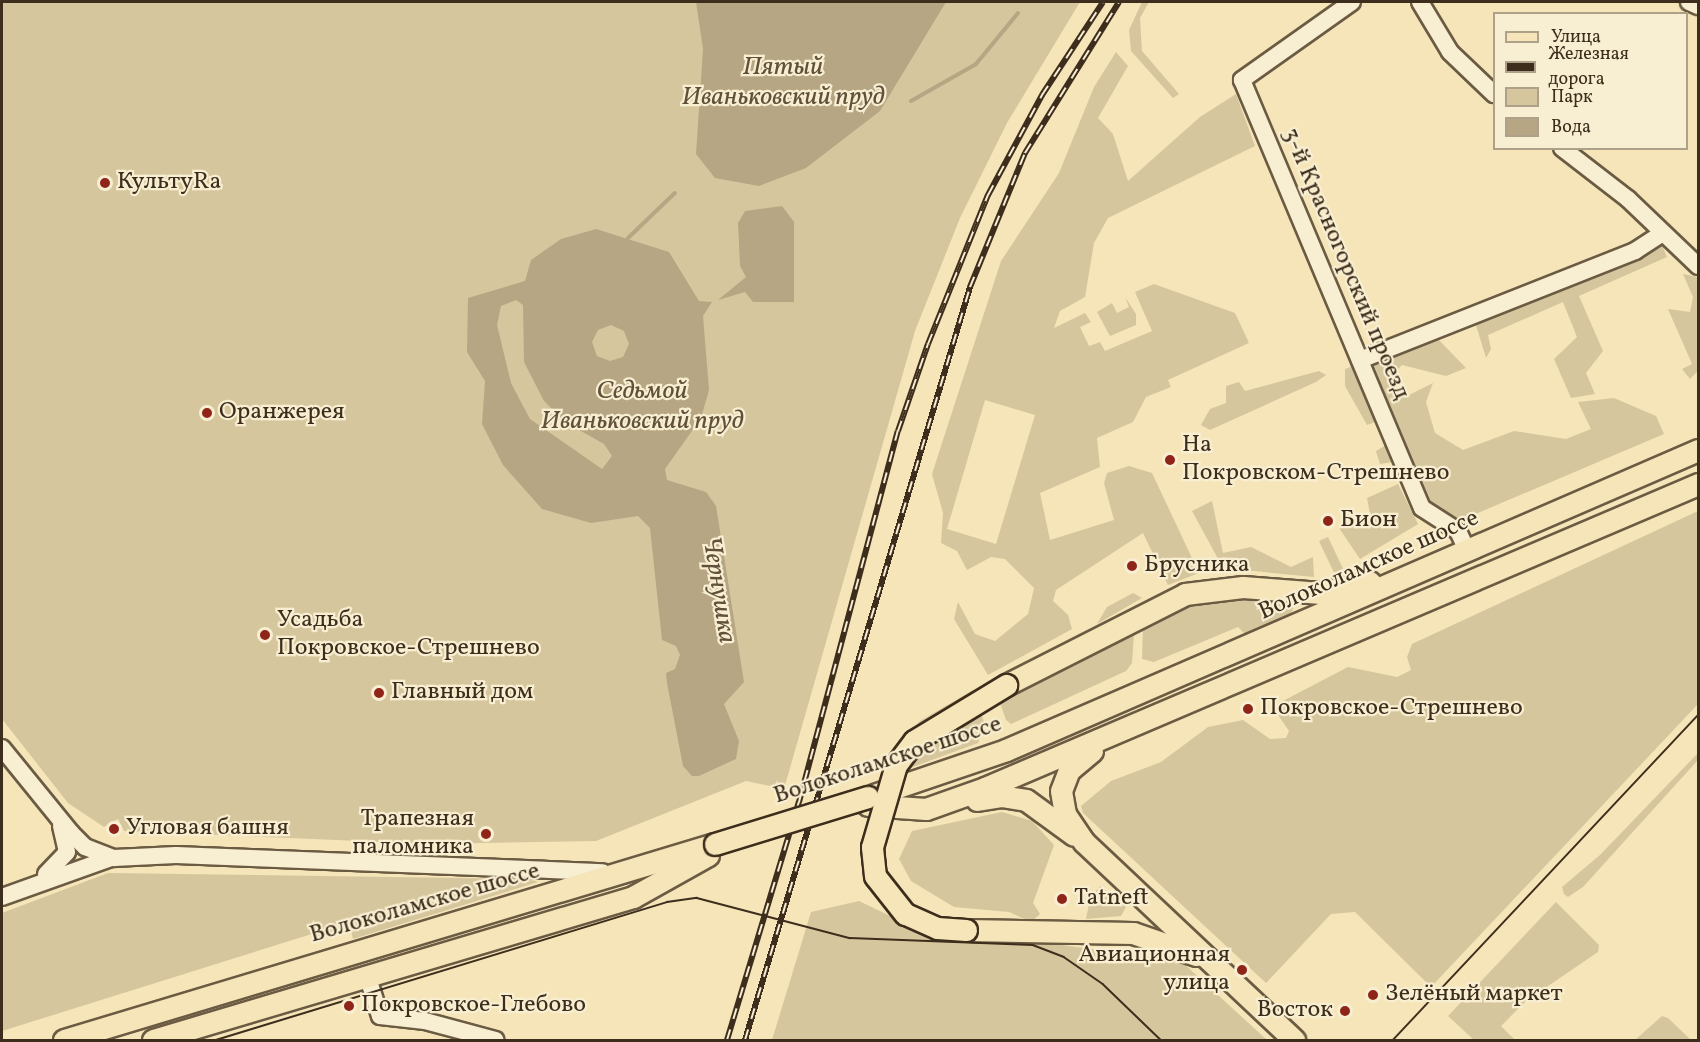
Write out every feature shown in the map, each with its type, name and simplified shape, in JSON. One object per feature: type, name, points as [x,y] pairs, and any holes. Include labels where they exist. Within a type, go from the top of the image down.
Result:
[{"type":"main road","name":"Волоколамское шоссе","points":[[64,1041],[867,801],[1006,750],[1698,450]]},
{"type":"main road","name":"Волоколамское шоссе","points":[[867,801],[926,809],[1129,729],[1698,484]]},
{"type":"main road","points":[[1210,961],[1157,939],[1117,931],[937,928],[904,914],[875,876],[872,847],[903,754],[950,715],[1150,607],[1219,589],[1321,593],[1463,552]]},
{"type":"main road","points":[[1084,842],[1062,806],[1065,777],[1088,753],[1129,729]]},
{"type":"main road","points":[[926,809],[1017,797],[1084,842],[1294,1041]]},
{"type":"main road","name":"Волоколамское шоссе","points":[[153,1041],[633,897],[714,848]]},
{"type":"main road","points":[[1117,931],[1136,914],[1139,894]]},
{"type":"street","name":"3-й Красногорский проезд","points":[[1352,2],[1242,80],[1422,508],[1458,531],[1463,552]]},
{"type":"street","points":[[1420,2],[1450,52],[1493,92]]},
{"type":"street","points":[[1689,2],[1698,6]]},
{"type":"street","points":[[1564,150],[1663,233],[1698,266]]},
{"type":"street","points":[[1360,360],[1635,250],[1663,233]]},
{"type":"street","points":[[3,750],[57,818],[85,847],[114,858]]},
{"type":"street","points":[[22,888],[65,857],[67,842],[57,818]]},
{"type":"street","points":[[2,897],[22,888],[114,858],[176,855],[573,874],[645,866]]},
{"type":"street","points":[[367,975],[380,1016],[424,1021],[496,1041]]},
{"type":"green space","points":[[2,2],[1080,2],[1007,123],[960,218],[915,331],[784,789],[746,781],[596,841],[430,844],[124,831],[118,819],[104,827],[68,803],[2,719]]},
{"type":"green space","points":[[1142,2],[1149,2],[1140,18],[1142,51],[1179,94],[1173,98],[1131,51],[1129,30]]},
{"type":"green space","points":[[1116,52],[1128,66],[1098,118],[1113,134],[1128,181],[1200,117],[1236,94],[1255,146],[1108,218],[1094,243],[1085,297],[1060,311],[1054,328],[1085,313],[1091,322],[1080,327],[1089,346],[1100,342],[1105,351],[1152,331],[1135,292],[1154,284],[1235,313],[1249,343],[1168,380],[1171,387],[1146,397],[1133,422],[1097,438],[1100,467],[1040,493],[1050,540],[1114,520],[1104,483],[1107,473],[1129,466],[1152,473],[1199,573],[1168,585],[1143,533],[1056,590],[1053,601],[1068,615],[1072,629],[988,675],[954,619],[958,602],[975,634],[995,641],[1028,614],[1034,588],[1005,559],[991,557],[967,570],[957,551],[941,543],[943,513],[932,474],[1001,261],[1059,173],[1094,87]],"holes":[[[985,400],[1035,415],[996,544],[947,529]]]},
{"type":"green space","points":[[1661,243],[1667,257],[1579,296],[1603,351],[1586,373],[1595,394],[1571,398],[1554,359],[1577,337],[1563,302],[1488,335],[1491,349],[1486,358],[1476,325]]},
{"type":"green space","points":[[1683,274],[1698,277],[1698,371],[1690,379],[1682,369],[1692,364],[1668,309],[1690,312],[1693,297]]},
{"type":"green space","points":[[1125,297],[1136,314],[1136,325],[1110,336],[1097,312],[1112,303],[1117,313],[1129,307]]},
{"type":"green space","points":[[1437,338],[1466,368],[1446,376],[1402,365],[1387,380],[1392,392],[1405,387],[1409,395],[1433,383],[1426,402],[1435,433],[1463,450],[1514,431],[1566,439],[1591,429],[1578,402],[1614,398],[1656,416],[1664,434],[1459,521],[1424,500],[1406,460],[1380,464],[1376,451],[1386,445],[1375,422],[1367,425],[1345,386],[1345,369]]},
{"type":"green space","points":[[1319,371],[1326,375],[1316,382],[1210,430],[1201,425],[1210,409],[1226,403],[1226,386],[1239,382],[1245,391]]},
{"type":"green space","points":[[1398,484],[1418,524],[1360,559],[1339,528],[1370,514],[1367,498]]},
{"type":"green space","points":[[1212,501],[1223,553],[1251,547],[1291,567],[1313,557],[1314,577],[1223,568],[1192,511]]},
{"type":"green space","points":[[1698,511],[1698,704],[1431,987],[1355,912],[1331,914],[1266,983],[1083,813],[1081,806],[1111,781],[1161,762],[1208,727],[1243,720],[1270,739],[1286,738],[1289,731],[1278,715],[1279,703],[1348,667],[1397,677],[1411,670],[1407,657],[1412,644]]},
{"type":"green space","points":[[1328,537],[1346,575],[1337,579],[1319,541]]},
{"type":"green space","points":[[1241,578],[1297,599],[1290,616],[1245,634],[1238,627],[1154,662],[1142,659],[1143,627],[1164,616],[1169,592],[1201,580]]},
{"type":"green space","points":[[1133,593],[1142,598],[1097,624],[1107,607]]},
{"type":"green space","points":[[1134,633],[1132,663],[1126,671],[1011,724],[1006,720],[1000,703]]},
{"type":"green space","points":[[973,690],[985,725],[978,743],[880,779],[891,753],[920,721]]},
{"type":"green space","points":[[1698,753],[1698,760],[1583,887],[1568,897],[1564,894],[1562,887],[1600,855]]},
{"type":"green space","points":[[1002,812],[1032,821],[1054,845],[1033,903],[1040,914],[1031,922],[1009,912],[954,907],[911,881],[899,859],[912,831]]},
{"type":"green space","points":[[108,873],[531,879],[538,882],[353,939],[350,926],[317,937],[315,933],[2,1031],[2,913]]},
{"type":"green space","points":[[1100,886],[1126,907],[1121,916],[1086,919],[1090,899]]},
{"type":"green space","points":[[859,901],[938,939],[1020,939],[1182,962],[1267,1040],[772,1040],[811,912]]},
{"type":"green space","points":[[1556,902],[1599,945],[1598,952],[1526,1001],[1501,1026],[1515,1040],[1474,1040],[1448,1016]]},
{"type":"green space","points":[[1662,1016],[1668,1018],[1691,1040],[1635,1040]]},
{"type":"water","name":"Пятый Иваньковский пруд","points":[[696,2],[946,2],[880,111],[806,168],[759,186],[715,178],[696,154],[703,49]]},
{"type":"water","points":[[782,206],[794,222],[794,302],[753,302],[745,292],[718,300],[746,277],[740,266],[738,223],[745,211]]},
{"type":"water","name":"Седьмой Иваньковский пруд","points":[[596,229],[669,252],[699,301],[712,302],[703,316],[709,390],[701,418],[665,469],[667,480],[706,492],[716,506],[744,682],[724,704],[739,741],[736,759],[699,776],[692,776],[683,766],[666,673],[675,669],[680,655],[676,646],[662,640],[650,528],[638,516],[591,523],[542,509],[503,465],[482,424],[485,381],[467,352],[468,298],[525,281],[531,260],[561,239]],"holes":[[[516,300],[523,305],[524,362],[544,401],[565,422],[604,444],[612,456],[602,469],[530,419],[511,383],[497,325],[501,306]],[[611,325],[624,331],[629,344],[623,357],[610,361],[597,356],[592,342],[598,330]]]},
{"type":"waterway","points":[[911,101],[976,64],[1018,13]]},
{"type":"waterway","points":[[628,238],[675,193]]},
{"type":"tram line","points":[[1393,1040],[1698,715]]},
{"type":"tram line","points":[[216,1040],[667,902],[697,898],[850,938],[1033,945],[1064,957],[1103,984],[1161,1040]]},
{"type":"railway","points":[[727,1040],[799,802],[898,431],[928,344],[988,195],[1042,95],[1103,2]]},
{"type":"railway","points":[[745,1040],[970,287],[1025,153],[1119,2]]},
{"type":"place","name":"КультуRа","points":[[105,183]]},
{"type":"place","name":"Оранжерея","points":[[207,413]]},
{"type":"place","name":"На Покровском-Стрешнево","points":[[1170,460]]},
{"type":"place","name":"Бион","points":[[1328,521]]},
{"type":"place","name":"Брусника","points":[[1132,566]]},
{"type":"place","name":"Усадьба Покровское-Стрешнево","points":[[265,635]]},
{"type":"place","name":"Главный дом","points":[[379,693]]},
{"type":"place","name":"Покровское-Стрешнево","points":[[1248,709]]},
{"type":"place","name":"Угловая башня","points":[[114,829]]},
{"type":"place","name":"Трапезная паломника","points":[[486,834]]},
{"type":"place","name":"Tatneft","points":[[1062,899]]},
{"type":"place","name":"Авиационная улица","points":[[1242,970]]},
{"type":"place","name":"Зелёный маркет","points":[[1373,995]]},
{"type":"place","name":"Покровское-Глебово","points":[[349,1006]]},
{"type":"place","name":"Восток","points":[[1345,1011]]},
{"type":"water label","name":"Чернушка","points":[[718,590]]}]
